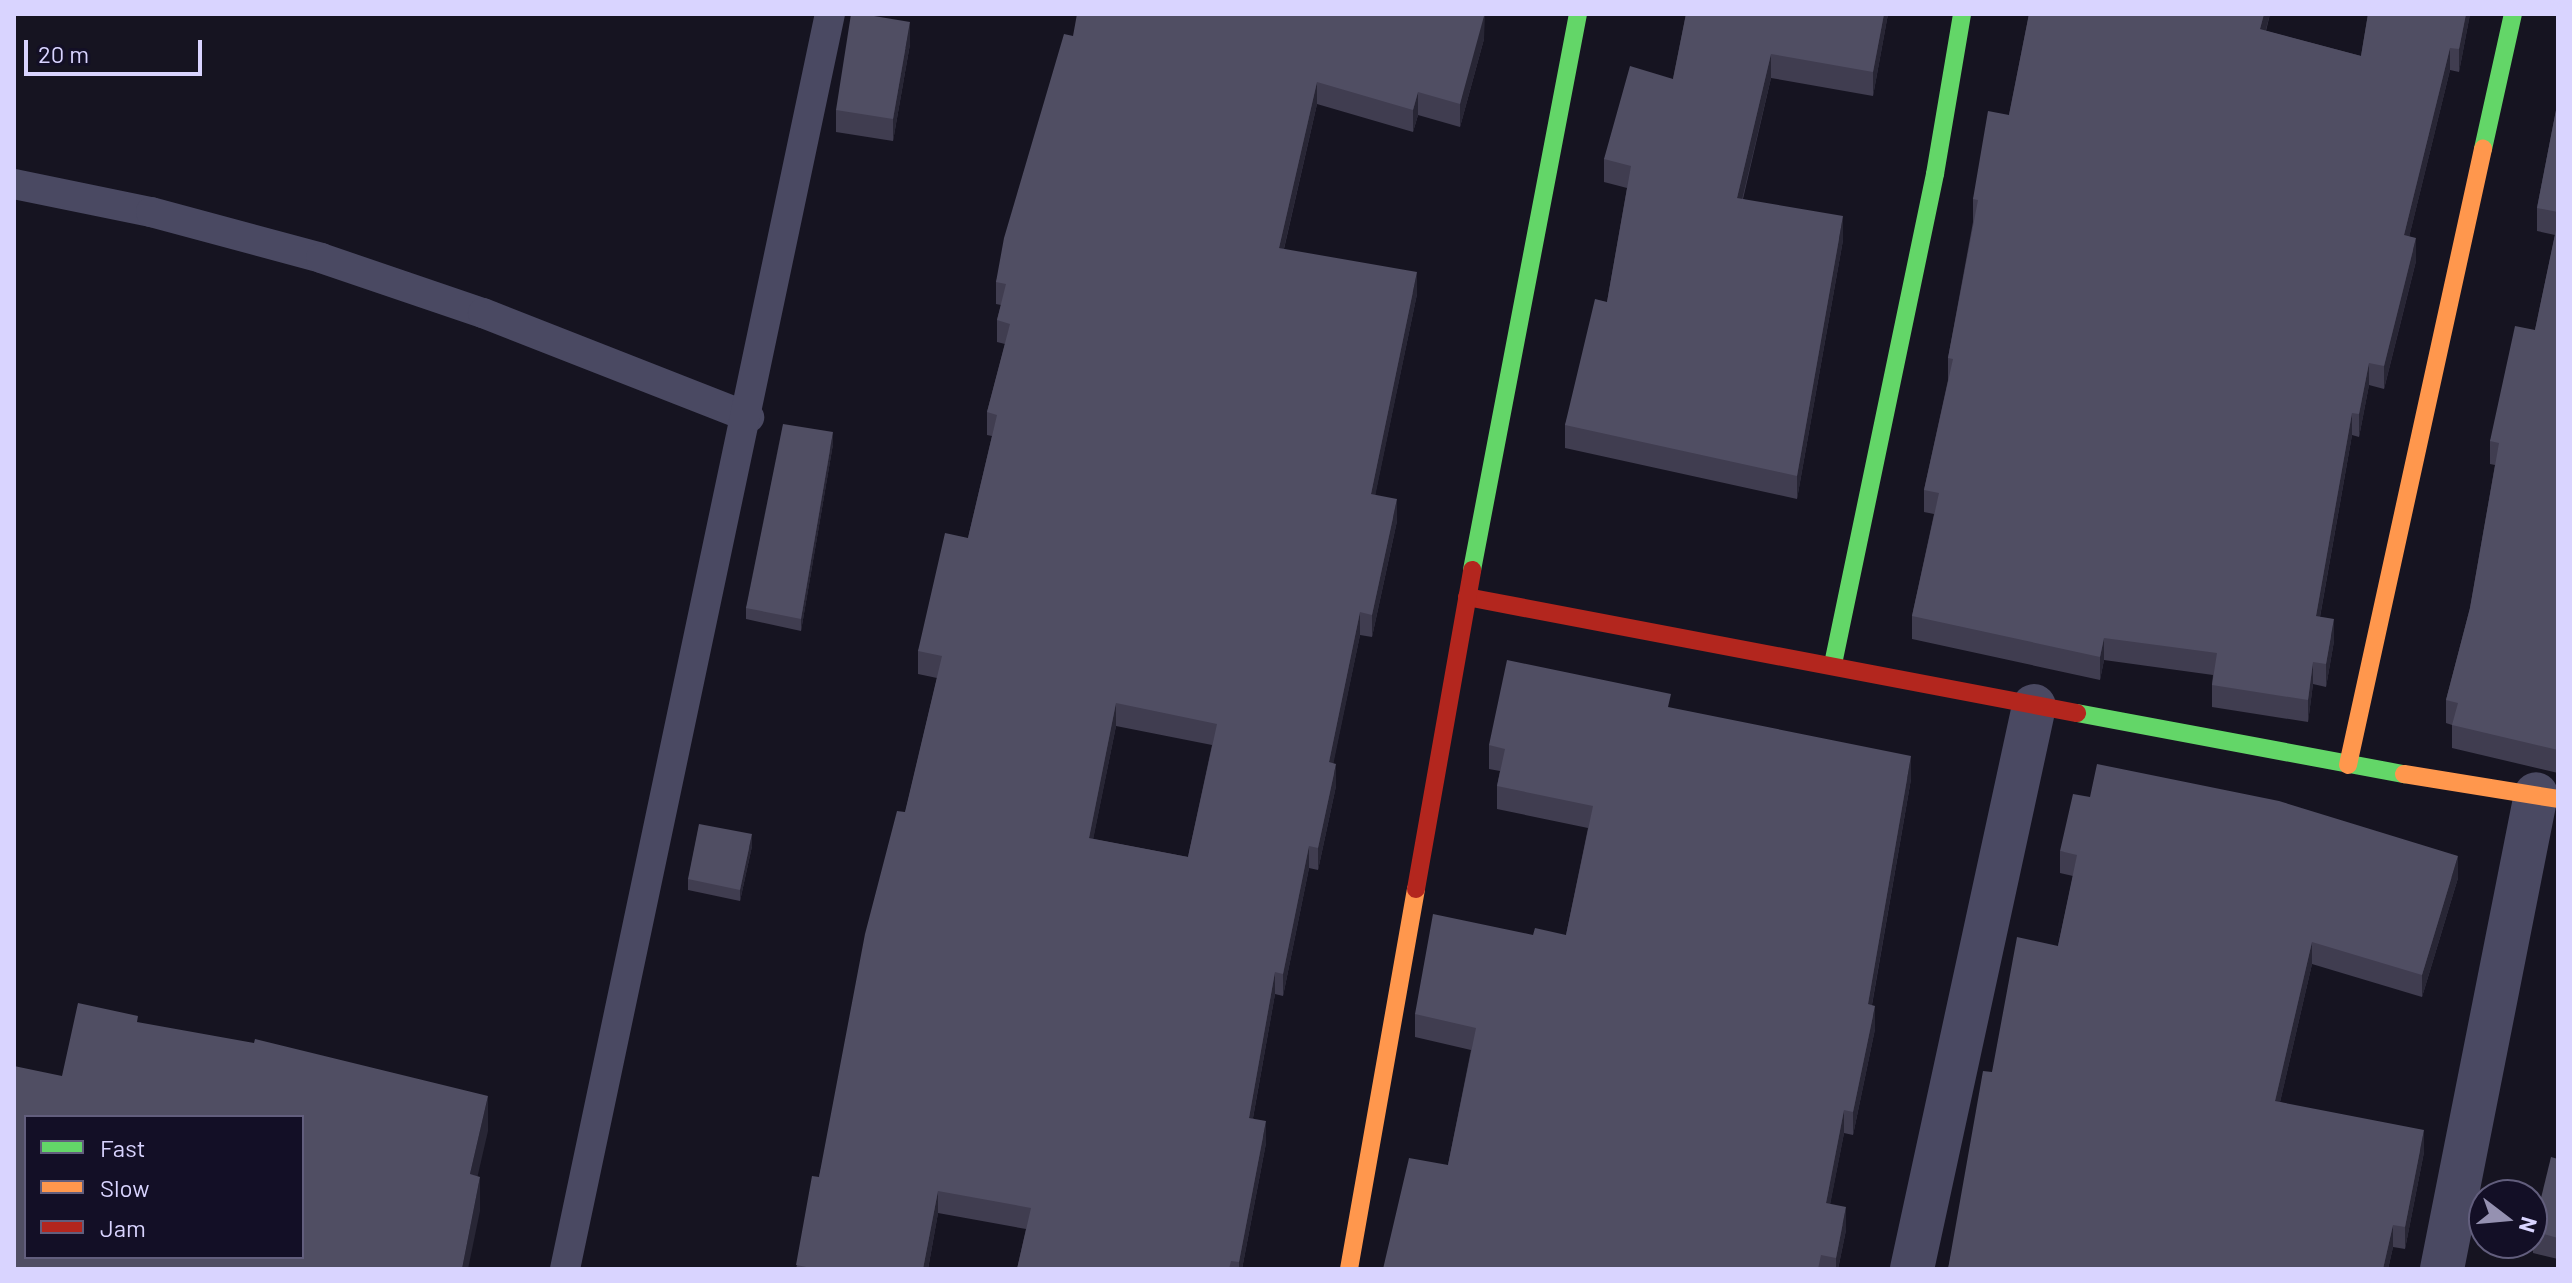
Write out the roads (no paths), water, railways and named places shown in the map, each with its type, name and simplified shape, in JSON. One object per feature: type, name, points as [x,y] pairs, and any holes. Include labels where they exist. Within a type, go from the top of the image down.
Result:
[{"type":"street","points":[[1349,1269],[1467,597],[1578,14]]},
{"type":"street","points":[[1833,664],[1935,174],[1962,14]]},
{"type":"street","points":[[2348,765],[2513,14]]},
{"type":"street","points":[[1467,597],[1833,664],[2034,706],[2348,765],[2547,796],[2442,1269]]},
{"type":"street","points":[[1912,1269],[2034,706]]},
{"type":"lane","points":[[565,1269],[749,417],[830,14]]},
{"type":"lane","points":[[14,184],[151,212],[321,258],[483,313],[749,417]]}]
